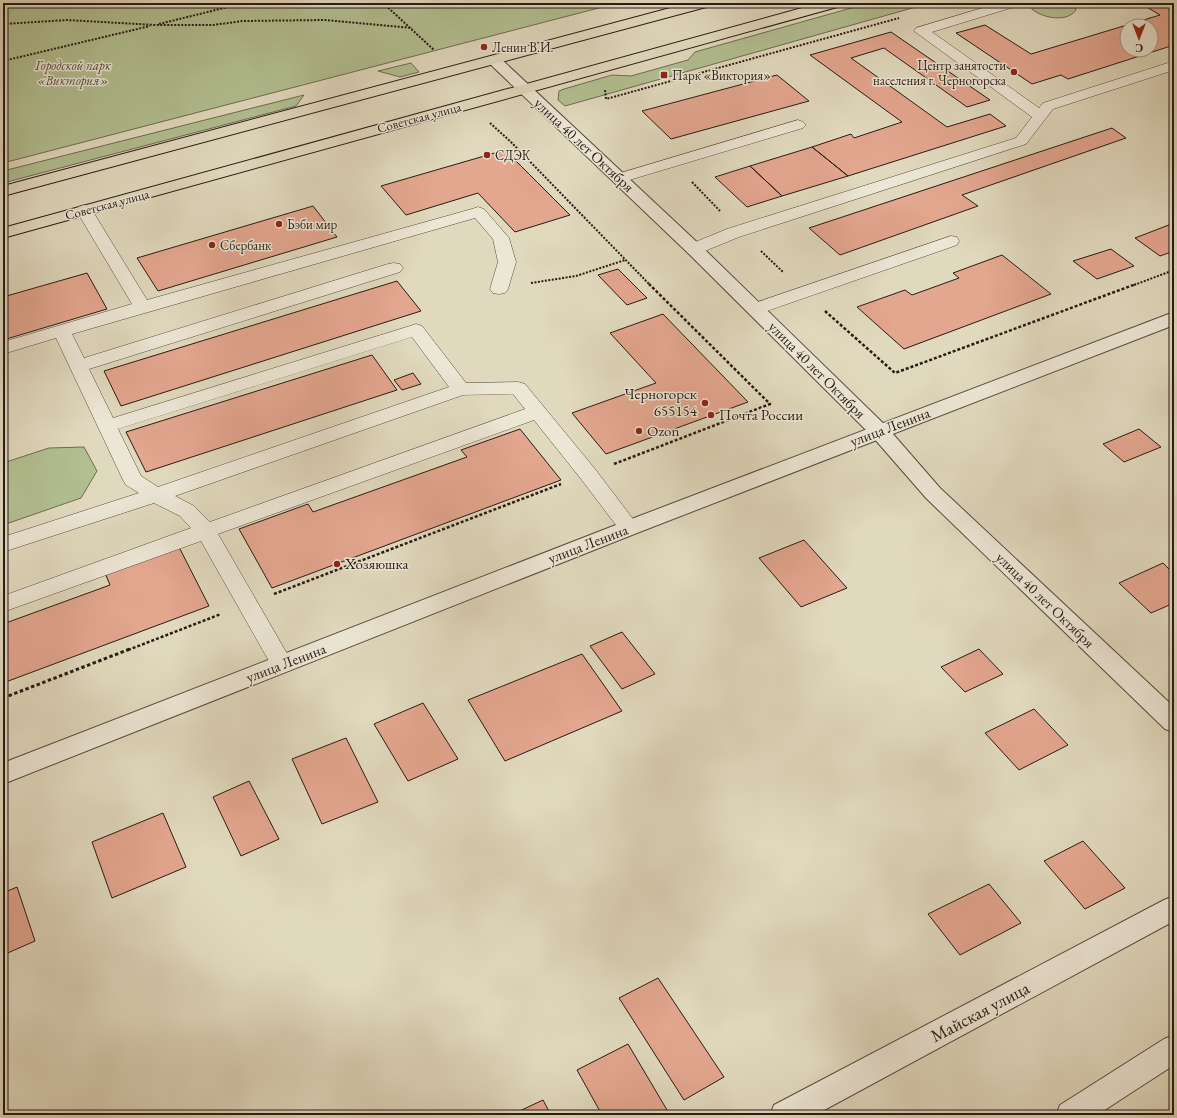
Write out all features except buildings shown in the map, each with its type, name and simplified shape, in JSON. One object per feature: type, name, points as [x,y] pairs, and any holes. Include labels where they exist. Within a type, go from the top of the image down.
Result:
[{"type":"main road","points":[[3,191],[705,3]]},
{"type":"main road","name":"Советская улица","points":[[3,232],[836,3]]},
{"type":"street","name":"улица 40 лет Октября","points":[[494,60],[694,249],[879,432],[933,493],[1174,722]]},
{"type":"street","name":"улица Ленина","points":[[3,774],[629,528],[1174,318]]},
{"type":"street","name":"Майская улица","points":[[786,1115],[1174,908]]},
{"type":"street","points":[[1071,1115],[1174,1050]]},
{"type":"lane","points":[[1012,3],[922,31],[1040,116]]},
{"type":"lane","points":[[694,249],[739,231],[1021,141],[1048,106],[1174,65]]},
{"type":"lane","points":[[620,178],[798,125]]},
{"type":"lane","points":[[84,210],[142,307]]},
{"type":"lane","points":[[3,348],[61,330],[478,212],[501,238],[507,262],[499,289]]},
{"type":"lane","points":[[755,309],[951,241]]},
{"type":"lane","points":[[78,366],[394,268]]},
{"type":"lane","points":[[61,330],[134,480],[156,495],[187,510],[206,532],[282,664]]},
{"type":"lane","points":[[108,426],[416,330],[461,389]]},
{"type":"lane","points":[[3,545],[156,495],[461,389],[518,388],[588,474],[629,528]]},
{"type":"lane","points":[[3,604],[537,412]]},
{"type":"path","points":[[3,61],[244,3]]},
{"type":"path","points":[[383,3],[438,53]]},
{"type":"path","points":[[606,99],[906,16]]},
{"type":"path","points":[[3,24],[67,20],[155,25],[214,25],[243,21],[325,20],[412,28]]},
{"type":"path","points":[[673,162],[739,231],[895,374],[1174,270]]},
{"type":"path","points":[[499,289],[576,276],[625,260]]},
{"type":"green space","name":"Городской парк «Виктория»","points":[[3,3],[618,3],[3,163]]},
{"type":"green space","points":[[869,3],[930,3],[565,106],[558,100],[559,91],[564,89],[612,75],[631,76],[688,60],[695,52]]},
{"type":"green space","points":[[1031,3],[1072,3],[1076,10],[1067,17],[1054,18],[1036,12],[1032,9]]},
{"type":"green space","points":[[411,63],[419,72],[400,77],[378,71]]},
{"type":"green space","points":[[304,95],[296,106],[3,183],[3,171]]},
{"type":"green space","points":[[84,447],[97,471],[81,498],[3,525],[3,463],[49,448]]},
{"type":"place","name":"Ленин В.И.","points":[[484,47]]},
{"type":"place","name":"Центр занятости населения г. Черногорска","points":[[1014,72]]},
{"type":"place","name":"Парк «Виктория»","points":[[664,75]]},
{"type":"place","name":"СДЭК","points":[[487,155]]},
{"type":"place","name":"Бэби мир","points":[[279,224]]},
{"type":"place","name":"Сбербанк","points":[[212,245]]},
{"type":"place","name":"Черногорск 655154","points":[[705,403]]},
{"type":"place","name":"Почта России","points":[[711,415]]},
{"type":"place","name":"Ozon","points":[[639,431]]},
{"type":"place","name":"Хозяюшка","points":[[337,564]]}]
